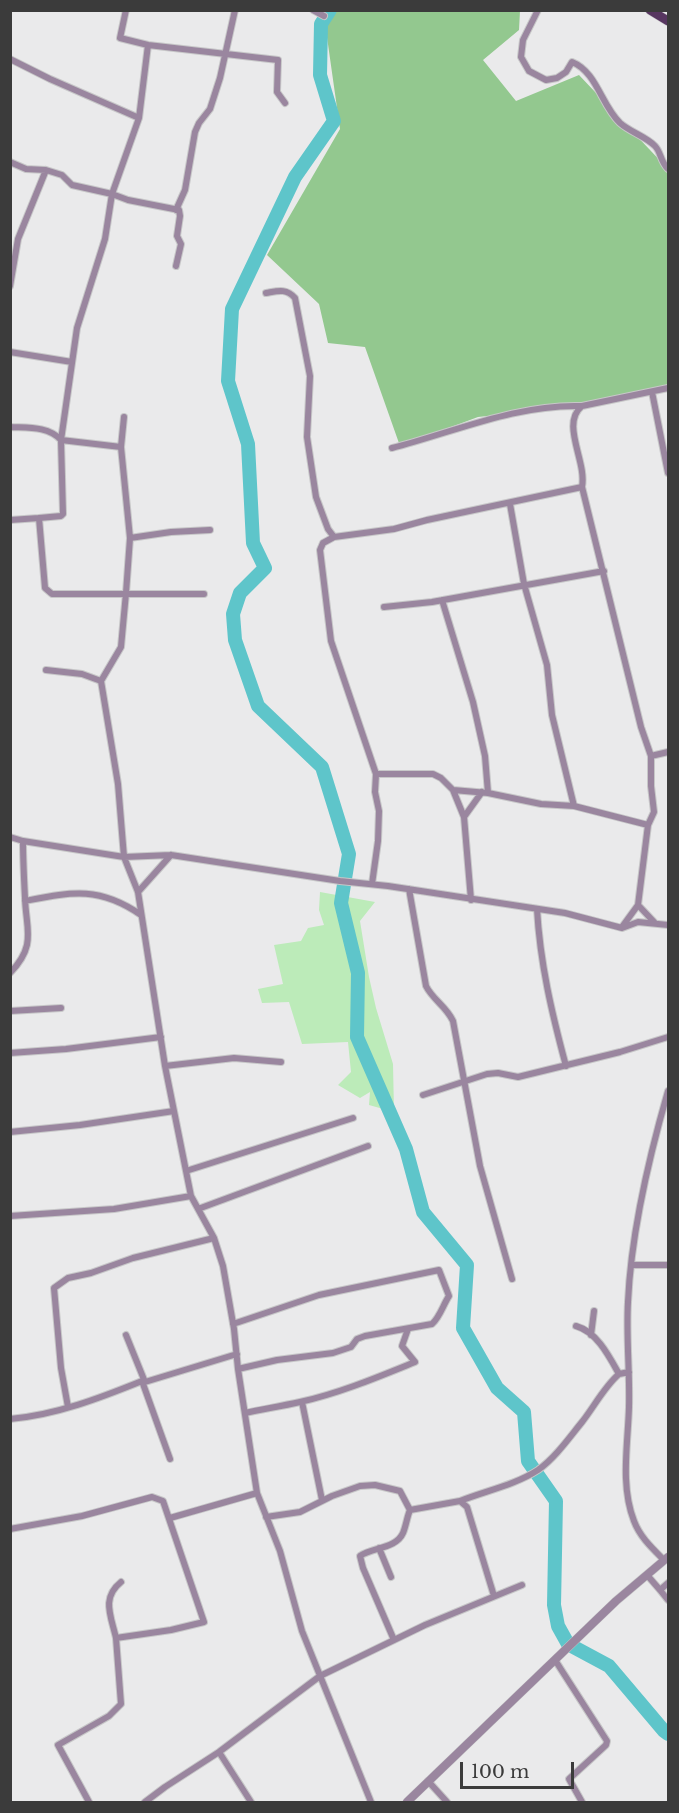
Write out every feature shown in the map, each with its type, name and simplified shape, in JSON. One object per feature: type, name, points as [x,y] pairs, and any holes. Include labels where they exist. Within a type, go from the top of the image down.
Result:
[{"type":"main road","points":[[650,10],[669,21]]},
{"type":"street","points":[[126,10],[120,38],[148,45],[278,60],[277,92],[285,103]]},
{"type":"street","points":[[176,210],[185,190],[195,132],[210,109],[227,53],[235,10]]},
{"type":"street","points":[[313,10],[324,16]]},
{"type":"street","points":[[538,10],[523,40],[521,57],[529,71],[546,80],[557,78],[566,72],[572,62],[576,63],[587,72],[619,122],[656,147],[661,161],[669,169]]},
{"type":"street","points":[[10,520],[62,516],[63,514],[61,440],[77,328],[105,239],[112,194],[139,118],[148,45]]},
{"type":"street","points":[[10,59],[139,118]]},
{"type":"street","points":[[10,162],[26,169],[46,170],[62,175],[72,185],[128,200],[179,210],[177,236],[181,244],[176,266]]},
{"type":"street","points":[[10,286],[18,240],[46,170]]},
{"type":"street","points":[[266,293],[283,290],[291,293],[295,298],[310,376],[306,437],[316,497],[328,529],[334,537]]},
{"type":"street","points":[[10,352],[72,363]]},
{"type":"street","points":[[392,448],[517,412],[582,406],[669,388]]},
{"type":"street","points":[[652,392],[669,473]]},
{"type":"street","points":[[582,406],[573,417],[583,467],[582,487],[640,727],[651,756],[654,812],[648,825],[638,905],[622,928]]},
{"type":"street","points":[[124,417],[121,447],[130,538],[126,593],[121,647],[101,681],[118,784],[124,857],[138,892],[160,1037],[186,1171],[192,1196],[214,1238],[222,1266],[233,1324],[257,1493],[280,1551],[302,1631],[370,1803]]},
{"type":"street","points":[[10,427],[48,430],[55,433],[61,440],[121,447]]},
{"type":"street","points":[[372,884],[378,842],[379,812],[375,792],[376,774],[331,641],[320,550],[323,543],[334,537],[394,529],[437,517],[510,504],[582,487]]},
{"type":"street","points":[[510,504],[524,584],[547,665],[552,715],[574,806]]},
{"type":"street","points":[[39,518],[45,588],[52,594],[204,594]]},
{"type":"street","points":[[130,538],[171,532],[210,530]]},
{"type":"street","points":[[384,607],[442,600],[604,571]]},
{"type":"street","points":[[442,600],[473,702],[485,756],[485,792],[464,817]]},
{"type":"street","points":[[46,670],[82,674],[101,681]]},
{"type":"street","points":[[651,756],[669,752]]},
{"type":"street","points":[[376,774],[433,774],[441,778],[453,790],[464,817],[471,900]]},
{"type":"street","points":[[453,790],[485,792],[541,804],[574,806],[648,825]]},
{"type":"street","points":[[10,837],[124,857],[171,855],[340,881],[409,889],[565,913],[622,928],[638,922],[669,925]]},
{"type":"street","points":[[10,973],[18,965],[30,933],[25,901],[23,841]]},
{"type":"street","points":[[138,892],[171,855]]},
{"type":"street","points":[[409,889],[426,986],[453,1020],[480,1166],[512,1279]]},
{"type":"street","points":[[25,901],[66,893],[101,895],[123,902],[141,915]]},
{"type":"street","points":[[638,905],[655,923]]},
{"type":"street","points":[[537,909],[539,941],[551,1008],[566,1066]]},
{"type":"street","points":[[10,1011],[61,1008]]},
{"type":"street","points":[[10,1053],[66,1049],[160,1037]]},
{"type":"street","points":[[423,1095],[487,1074],[498,1073],[518,1077],[669,1037]]},
{"type":"street","points":[[165,1065],[234,1058],[281,1062]]},
{"type":"street","points":[[407,1803],[563,1652],[666,1559],[640,1535],[633,1520],[628,1497],[626,1446],[629,1407],[628,1303],[631,1265],[639,1213],[659,1124],[669,1091]]},
{"type":"street","points":[[10,1132],[80,1125],[174,1111]]},
{"type":"street","points":[[186,1171],[353,1118]]},
{"type":"street","points":[[198,1209],[368,1146]]},
{"type":"street","points":[[10,1216],[114,1209],[192,1196]]},
{"type":"street","points":[[68,1407],[61,1368],[54,1288],[68,1278],[91,1273],[134,1258],[214,1238]]},
{"type":"street","points":[[631,1265],[669,1265]]},
{"type":"street","points":[[233,1324],[319,1295],[439,1270],[449,1296],[439,1311],[438,1319],[432,1324],[357,1339],[351,1347],[333,1353],[277,1360],[238,1370]]},
{"type":"street","points":[[591,1335],[594,1311]]},
{"type":"street","points":[[576,1326],[591,1335],[610,1356],[619,1374]]},
{"type":"street","points":[[245,1413],[302,1402],[364,1383],[391,1370],[416,1362],[402,1346],[408,1329]]},
{"type":"street","points":[[126,1335],[170,1459]]},
{"type":"street","points":[[10,1419],[68,1407],[237,1354]]},
{"type":"street","points":[[410,1510],[460,1501],[512,1483],[546,1463],[598,1402],[611,1381],[619,1374],[629,1372]]},
{"type":"street","points":[[302,1402],[322,1500]]},
{"type":"street","points":[[267,1517],[300,1512],[322,1500],[360,1486],[375,1485],[400,1491],[410,1510],[403,1534],[399,1539],[360,1556],[394,1640]]},
{"type":"street","points":[[170,1518],[257,1493]]},
{"type":"street","points":[[10,1529],[119,1508],[152,1497],[163,1501],[204,1622],[171,1630],[116,1638]]},
{"type":"street","points":[[460,1501],[467,1507],[471,1518],[494,1596]]},
{"type":"street","points":[[379,1548],[391,1577]]},
{"type":"street","points":[[647,1575],[669,1600]]},
{"type":"street","points":[[89,1803],[58,1745],[109,1716],[121,1704],[122,1685],[109,1598],[111,1590],[121,1582]]},
{"type":"street","points":[[660,1590],[669,1583]]},
{"type":"street","points":[[145,1803],[165,1787],[219,1752],[320,1676],[424,1624],[522,1585]]},
{"type":"street","points":[[555,1660],[607,1741],[606,1745],[569,1779],[582,1803]]},
{"type":"street","points":[[219,1752],[250,1803]]},
{"type":"street","points":[[428,1781],[447,1803]]},
{"type":"green space","points":[[331,10],[520,11],[519,30],[483,60],[516,101],[579,75],[668,169],[668,387],[582,406],[478,417],[400,446],[365,347],[328,343],[319,304],[267,255],[340,129],[324,16]]},
{"type":"green space","points":[[320,892],[375,902],[360,921],[376,1008],[393,1064],[394,1112],[369,1105],[370,1092],[360,1098],[338,1085],[351,1072],[348,1042],[302,1044],[289,1002],[262,1003],[258,989],[283,984],[274,945],[301,941],[308,928],[324,925],[319,910]]},
{"type":"waterway","points":[[330,10],[321,24],[320,75],[334,121],[295,177],[232,309],[228,381],[248,444],[253,543],[265,568],[240,593],[233,614],[235,640],[258,706],[322,767],[349,854],[341,903],[358,973],[357,1037],[406,1149],[423,1212],[467,1265],[463,1328],[497,1388],[524,1412],[528,1461],[556,1501],[554,1605],[558,1626],[568,1644],[609,1666],[668,1734]]}]
